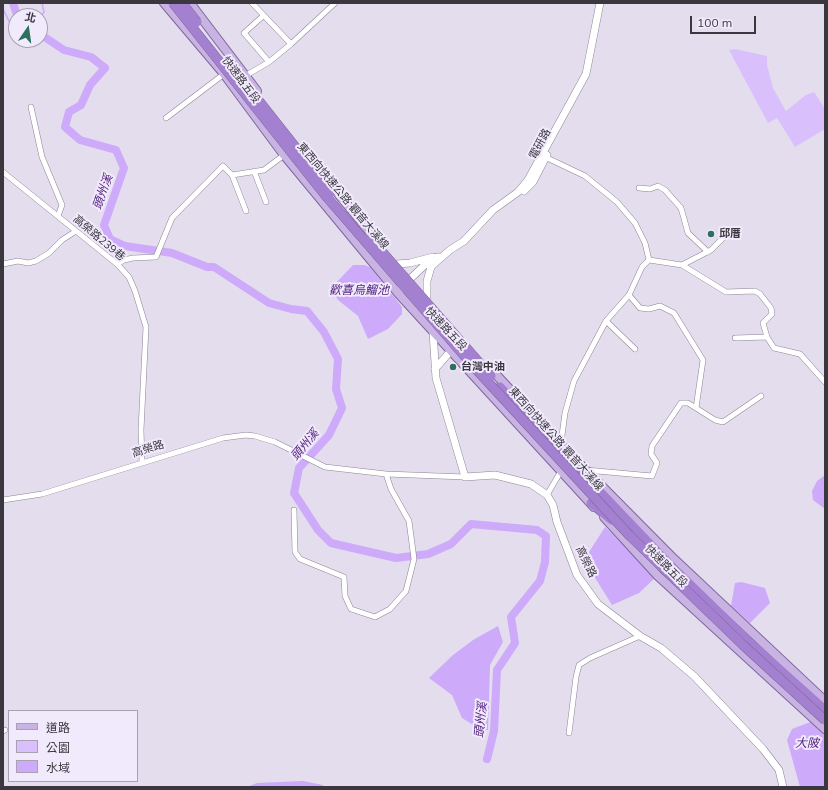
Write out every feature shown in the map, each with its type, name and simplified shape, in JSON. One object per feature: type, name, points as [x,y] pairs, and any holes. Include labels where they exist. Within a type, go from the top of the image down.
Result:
[{"type":"highway","name":"東西向快速公路 觀音大溪線","points":[[173,3],[275,134],[359,236],[475,368],[630,536],[743,645],[825,720]]},
{"type":"highway","name":"東西向快速公路 觀音大溪線","points":[[182,3],[364,232],[521,410],[640,534],[748,641],[825,710]]},
{"type":"highway","points":[[609,493],[640,534]]},
{"type":"highway","points":[[591,503],[630,536]]},
{"type":"main road","name":"快速路五段","points":[[164,3],[224,74],[284,155],[398,293],[433,332],[658,576],[825,729]]},
{"type":"main road","name":"快速路五段","points":[[190,3],[284,127],[397,264],[427,296],[506,387],[674,560],[825,701]]},
{"type":"street","points":[[252,3],[263,16],[292,44]]},
{"type":"street","points":[[245,76],[269,62],[292,44],[335,3]]},
{"type":"street","name":"電研路","points":[[398,293],[429,261],[465,246],[496,213],[519,196],[533,182],[544,156],[586,74],[600,3]]},
{"type":"street","name":"電研路","points":[[544,156],[591,74],[595,59],[604,3]]},
{"type":"street","points":[[263,16],[244,33],[269,62]]},
{"type":"street","points":[[166,118],[224,74]]},
{"type":"street","points":[[31,107],[42,157],[62,206],[58,216]]},
{"type":"street","points":[[232,175],[264,170],[284,155]]},
{"type":"street","points":[[544,156],[585,176],[617,202],[635,223],[645,243],[649,260]]},
{"type":"street","points":[[117,264],[133,258],[156,257],[172,218],[223,166],[232,175],[246,211]]},
{"type":"street","points":[[254,171],[266,202]]},
{"type":"street","name":"高榮路239巷","points":[[3,172],[117,264],[128,277],[135,291],[146,327],[141,430],[142,462]]},
{"type":"street","points":[[639,188],[650,189],[658,186],[665,190],[681,208],[688,234],[708,252]]},
{"type":"street","points":[[682,265],[708,252],[731,230]]},
{"type":"street","points":[[3,264],[18,260],[28,263],[36,261],[49,253],[62,240],[76,231]]},
{"type":"street","points":[[397,264],[410,263],[443,255]]},
{"type":"street","name":"電研路","points":[[427,296],[427,281],[431,267],[443,255]]},
{"type":"street","points":[[649,260],[682,265],[726,292],[755,291],[760,294],[771,308],[772,314],[764,323],[768,337],[774,348],[800,354],[825,382]]},
{"type":"street","points":[[561,443],[569,395],[606,321],[629,295],[642,267],[649,260]]},
{"type":"street","points":[[629,295],[640,308],[649,310],[660,306],[674,313],[703,360],[696,408]]},
{"type":"street","points":[[606,321],[635,349]]},
{"type":"street","points":[[433,332],[435,369],[443,404],[465,477]]},
{"type":"street","points":[[735,338],[768,337]]},
{"type":"street","points":[[435,369],[462,338]]},
{"type":"street","points":[[585,470],[652,476],[657,463],[651,454],[652,446],[681,403],[688,403],[716,420],[723,422],[761,396]]},
{"type":"street","name":"高榮路","points":[[3,500],[42,494],[142,462],[235,436],[255,436],[265,438],[322,466],[386,474]]},
{"type":"street","points":[[294,510],[295,552],[300,559],[344,577],[346,596],[352,609],[375,617],[390,609],[406,591],[414,559],[409,521],[391,489],[386,474],[465,477],[495,475],[531,484],[547,495],[561,471]]},
{"type":"street","name":"高榮路","points":[[547,495],[553,505],[557,522],[578,575],[598,604],[640,636],[661,648],[694,676],[763,749],[778,770],[784,787]]},
{"type":"street","points":[[568,733],[579,665],[590,658],[640,636]]},
{"type":"green space","points":[[735,49],[767,56],[767,65],[773,88],[786,111],[806,95],[814,92],[825,109],[825,129],[795,147],[777,118],[768,123],[729,50]]},
{"type":"water","name":"歡喜烏鰡池","points":[[353,265],[364,265],[370,267],[402,307],[402,314],[388,329],[368,339],[358,316],[338,300],[333,292],[336,283]]},
{"type":"water","points":[[825,475],[825,509],[813,500],[812,491],[817,481]]},
{"type":"water","points":[[605,527],[656,577],[639,593],[612,605],[584,560]]},
{"type":"water","points":[[741,582],[765,588],[770,603],[750,623],[731,606],[735,583]]},
{"type":"water","points":[[498,626],[503,642],[490,665],[488,730],[480,729],[462,718],[452,695],[429,678],[453,655],[473,640]]},
{"type":"water","name":"大陂","points":[[813,721],[825,732],[825,787],[800,787],[787,740],[792,729]]},
{"type":"water","points":[[303,781],[323,785],[323,787],[247,787],[257,783]]},
{"type":"waterway","name":"頭州溪","points":[[13,3],[15,8]]},
{"type":"waterway","points":[[42,3],[43,8]]},
{"type":"waterway","points":[[3,9],[8,19]]},
{"type":"waterway","name":"頭州溪","points":[[48,39],[64,50],[91,57],[105,68],[90,85],[81,105],[69,112],[65,127],[80,140],[116,150],[124,168],[104,225],[110,239],[125,246],[172,253],[207,267],[214,267],[269,303],[291,309],[307,311],[324,332],[338,359],[336,389],[342,408],[329,435],[299,468],[294,493],[318,530],[331,543],[396,558],[428,554],[451,544],[471,524],[537,530],[546,536],[545,562],[540,581],[511,617],[515,643],[497,670],[494,731],[487,759]]},
{"type":"place","name":"邱厝","points":[[711,234]]},
{"type":"place","name":"台灣中油","points":[[453,367]]}]
